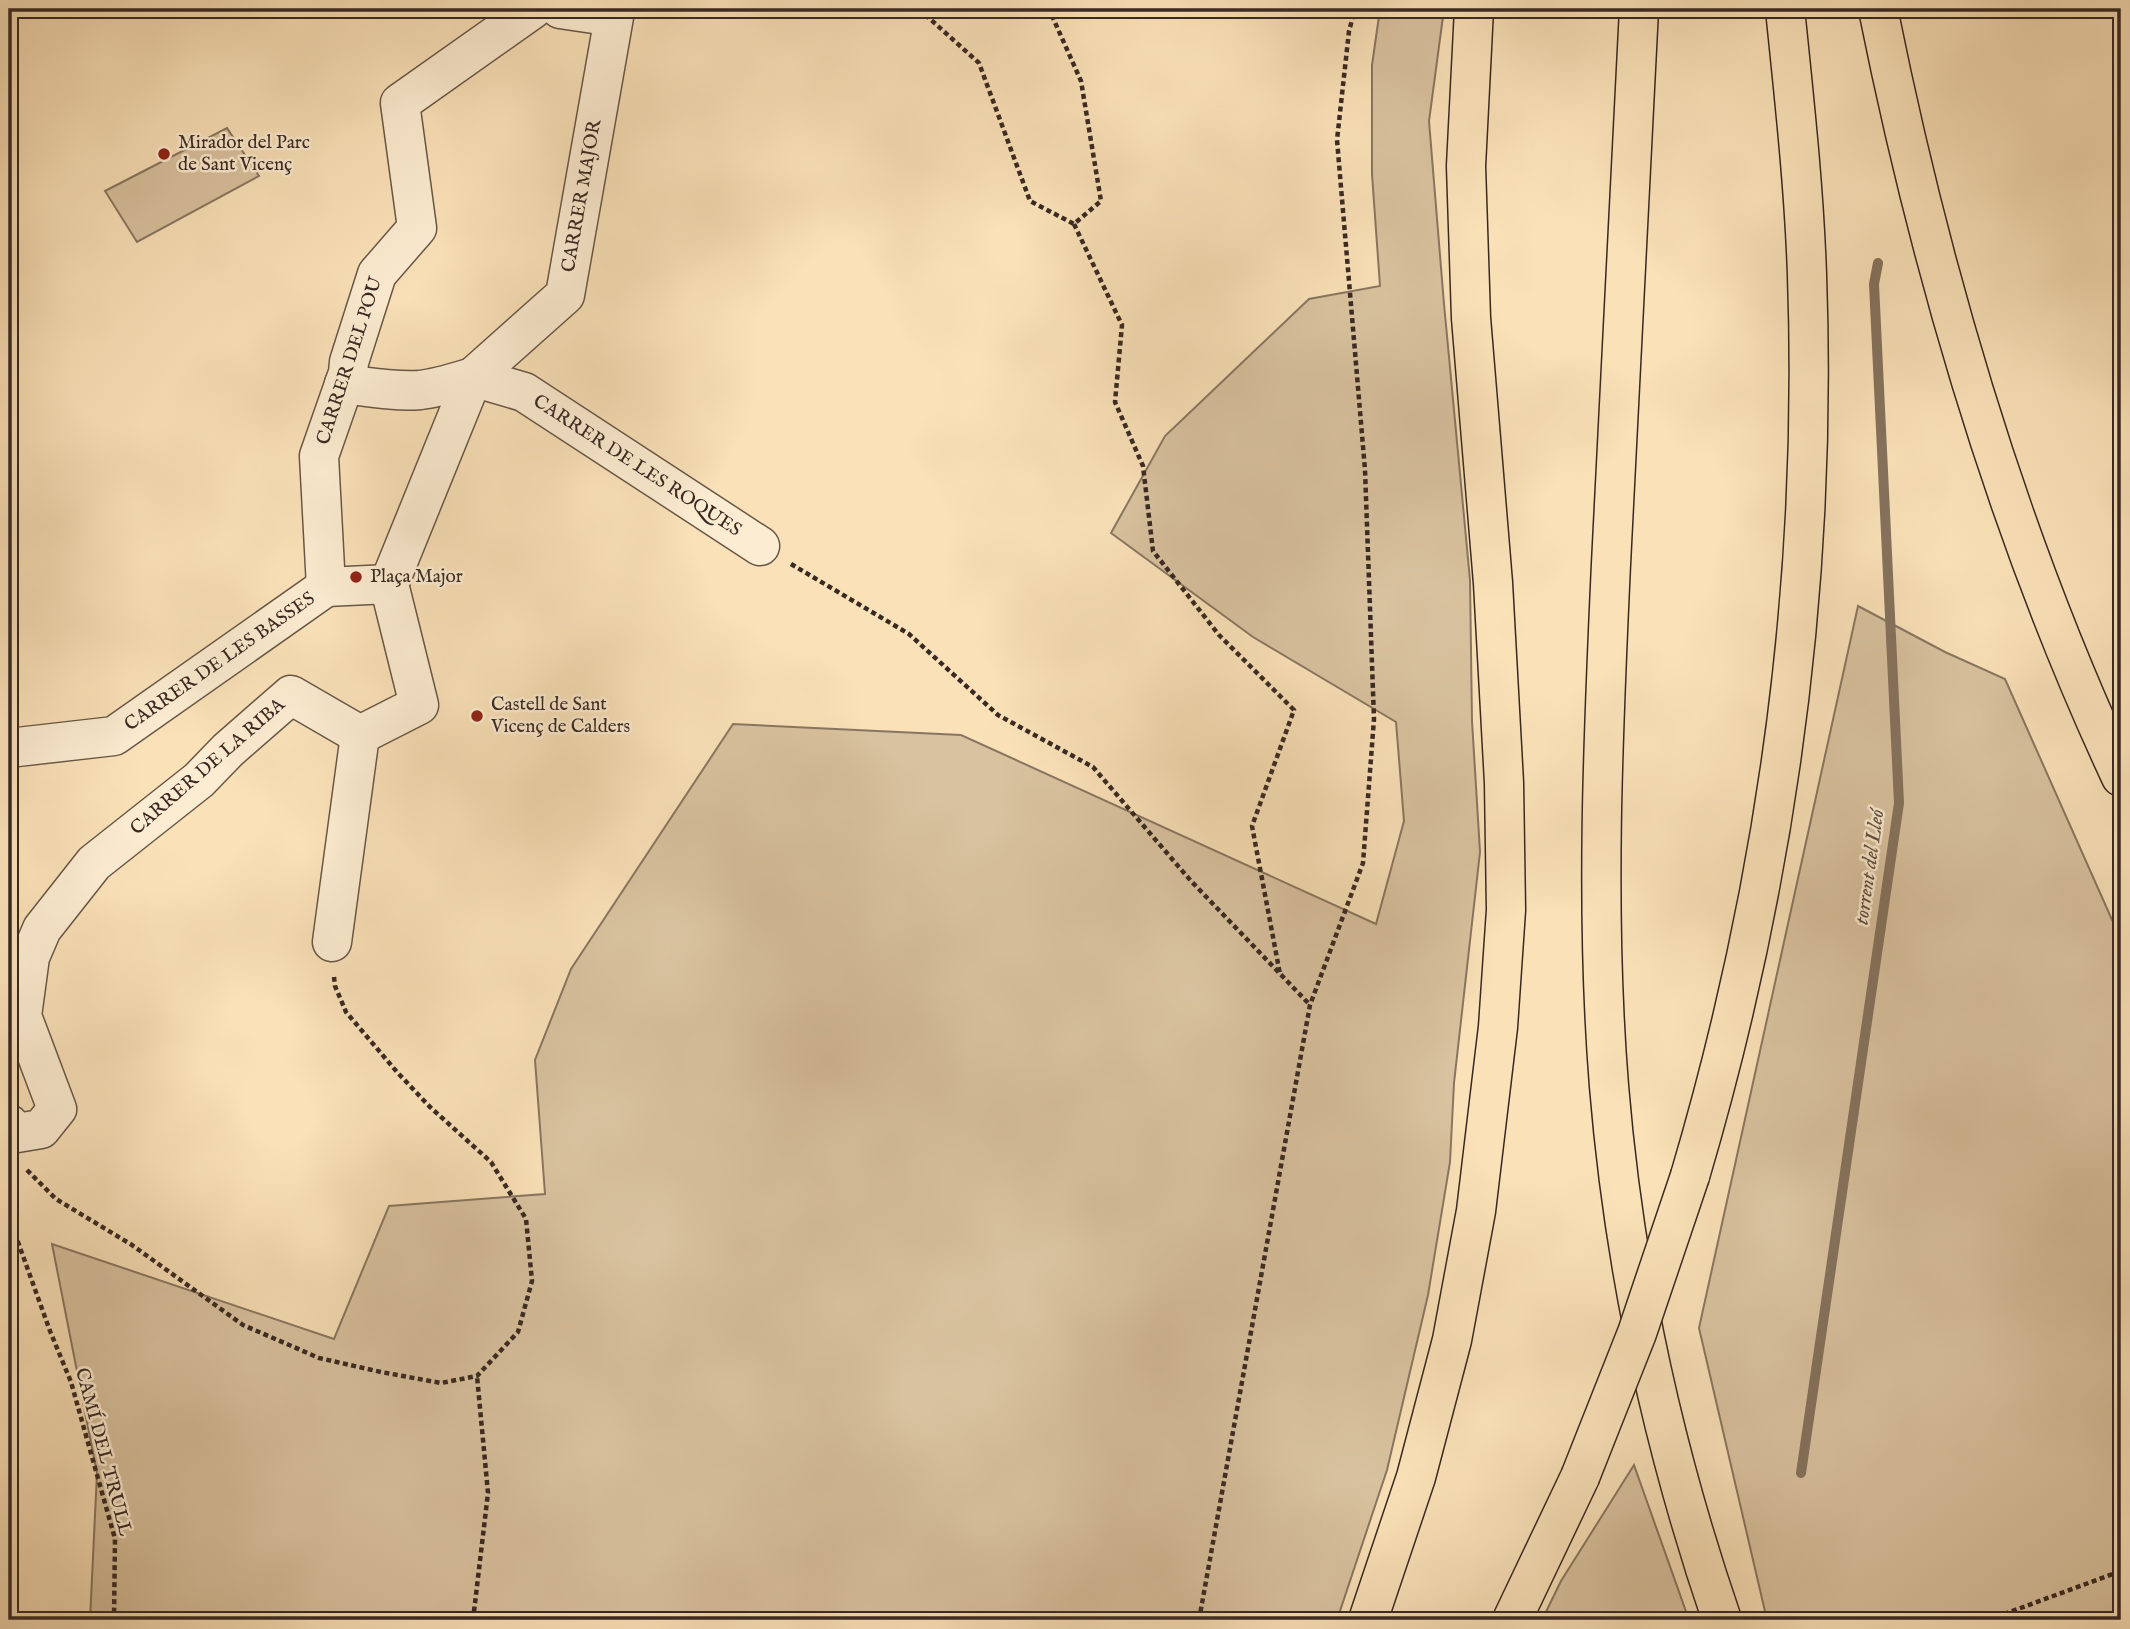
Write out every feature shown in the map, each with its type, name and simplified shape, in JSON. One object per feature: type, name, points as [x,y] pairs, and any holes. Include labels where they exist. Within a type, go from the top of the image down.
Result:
[{"type":"highway","points":[[1368,1620],[1416,1477],[1452,1340],[1476,1211],[1498,1027],[1506,910],[1504,783],[1493,583],[1471,304],[1466,166],[1475,9]]},
{"type":"highway","points":[[1639,9],[1604,718],[1602,904],[1608,1074],[1619,1179],[1653,1379],[1696,1544],[1722,1620]]},
{"type":"highway","points":[[1512,1620],[1580,1477],[1637,1333],[1690,1176],[1736,1008],[1770,839],[1783,756],[1803,566],[1807,477],[1807,275],[1801,164],[1785,9]]},
{"type":"highway","points":[[1878,9],[1923,207],[1979,408],[2040,585],[2121,777]]},
{"type":"street","name":"CARRER DEL POU","points":[[326,587],[319,456],[348,373],[349,362],[377,274],[417,228],[400,103],[533,9]]},
{"type":"street","name":"CARRER MAJOR","points":[[389,584],[473,377],[565,295],[614,17],[560,9]]},
{"type":"street","points":[[344,384],[421,390],[473,377]]},
{"type":"street","name":"CARRER DE LES ROQUES","points":[[473,377],[524,392],[760,546]]},
{"type":"street","points":[[326,587],[389,584],[419,705],[360,734],[332,942]]},
{"type":"street","name":"CARRER DE LES BASSES","points":[[9,748],[114,736],[326,587]]},
{"type":"street","name":"CARRER DE LA RIBA","points":[[9,1124],[17,1133],[41,1129],[57,1109],[22,1016],[30,957],[42,929],[94,863],[199,780],[228,750],[291,695],[360,734]]},
{"type":"path","points":[[919,9],[979,63],[1031,201],[1074,224],[1122,325],[1115,402],[1143,466],[1153,551],[1219,635],[1294,710],[1252,826],[1280,974]]},
{"type":"path","points":[[1049,9],[1081,81],[1101,201],[1074,224]]},
{"type":"path","points":[[1199,1620],[1310,1005],[1363,863],[1374,719],[1365,470],[1337,140],[1349,31],[1355,9]]},
{"type":"path","points":[[760,546],[909,634],[998,715],[1093,767],[1191,881],[1310,1005]]},
{"type":"path","points":[[18,1161],[56,1199],[132,1245],[243,1325],[319,1358],[381,1372],[441,1383],[477,1376],[518,1332],[531,1281],[526,1219],[491,1162],[405,1081],[346,1012],[335,986],[332,942]]},
{"type":"path","name":"CAMÍ DEL TRULL","points":[[9,1217],[71,1382],[115,1539],[114,1620]]},
{"type":"path","points":[[473,1620],[488,1493],[477,1376]]},
{"type":"path","points":[[1988,1620],[2121,1571]]},
{"type":"shaded area","points":[[1380,9],[1444,9],[1429,121],[1470,580],[1472,721],[1480,852],[1454,1083],[1450,1162],[1428,1295],[1387,1470],[1337,1620],[90,1620],[97,1473],[52,1244],[334,1339],[389,1206],[545,1194],[535,1060],[571,969],[733,724],[961,735],[1376,924],[1404,821],[1396,722],[1253,637],[1111,533],[1165,436],[1309,299],[1380,286],[1372,174],[1372,65]]},
{"type":"shaded area","points":[[227,128],[259,176],[137,242],[105,191]]},
{"type":"shaded area","points":[[1858,606],[1945,652],[2005,679],[2121,940],[2121,1620],[1767,1620],[1699,1328]]},
{"type":"shaded area","points":[[1634,1465],[1689,1620],[1542,1620],[1561,1581]]},
{"type":"waterway","name":"torrent del Lleó","points":[[1801,1473],[1899,803],[1874,284],[1878,263]]},
{"type":"place","name":"Mirador del Parc de Sant Vicenç","points":[[164,154]]},
{"type":"place","name":"Plaça Major","points":[[356,577]]},
{"type":"place","name":"Castell de Sant Vicenç de Calders","points":[[477,716]]}]
